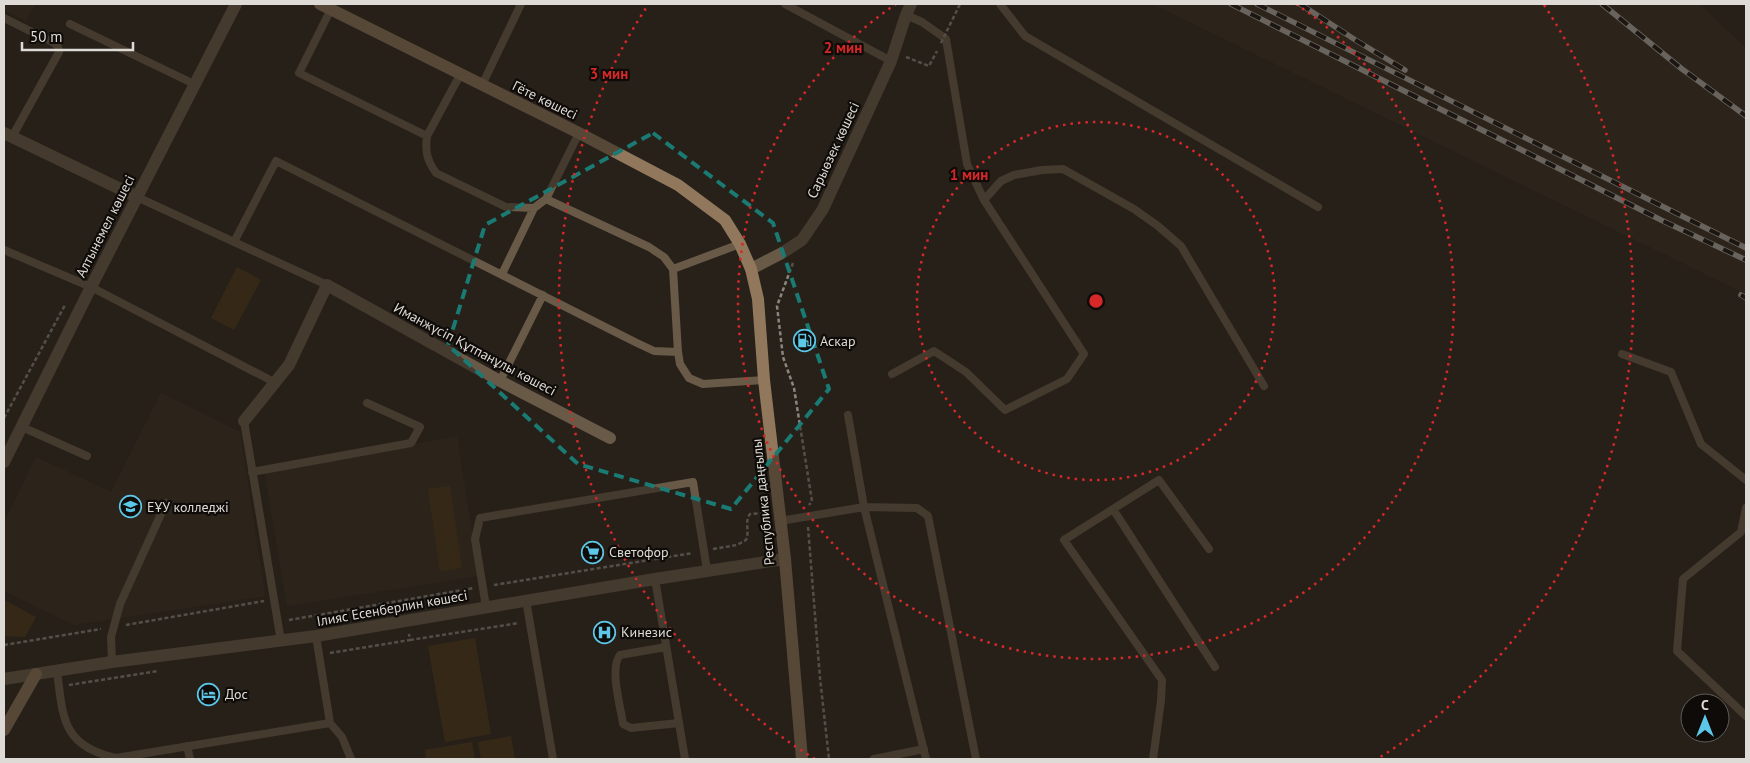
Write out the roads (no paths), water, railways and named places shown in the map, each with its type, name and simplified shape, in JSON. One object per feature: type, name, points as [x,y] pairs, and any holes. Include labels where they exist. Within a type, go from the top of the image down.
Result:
[{"type":"main road","name":"Гёте көшесі","points":[[326,6],[678,185],[725,220],[740,244]]},
{"type":"main road","name":"Республика даңғылы","points":[[740,244],[751,269],[758,299],[764,380],[780,516],[802,759]]},
{"type":"main road","points":[[4,730],[36,674]]},
{"type":"street","name":"Алтынемел көшесі","points":[[4,462],[137,196],[236,4]]},
{"type":"street","name":"Сарыөзек көшесі","points":[[751,269],[802,240],[823,210],[891,61],[911,8]]},
{"type":"street","points":[[8,135],[137,196]]},
{"type":"street","points":[[244,421],[289,365],[326,285]]},
{"type":"street","name":"Иманжүсіп Құтпанұлы көшесі","points":[[326,285],[500,381],[610,438]]},
{"type":"street","name":"Ілияс Есенберлин көшесі","points":[[4,677],[316,636],[706,570],[784,559]]},
{"type":"lane","points":[[482,85],[520,4]]},
{"type":"lane","points":[[785,4],[891,61]]},
{"type":"lane","points":[[1000,4],[1025,36],[1318,208]]},
{"type":"lane","points":[[326,6],[299,73],[427,136]]},
{"type":"lane","points":[[892,374],[934,351],[966,372],[1005,410],[1067,379],[1084,354],[984,200],[967,164],[946,39],[922,22],[911,8]]},
{"type":"lane","points":[[4,18],[54,43],[58,47],[59,52],[8,135]]},
{"type":"lane","points":[[70,24],[194,84]]},
{"type":"lane","points":[[460,75],[427,136],[425,151],[429,162],[436,173],[506,208],[534,208]]},
{"type":"lane","points":[[502,274],[534,208],[546,199],[579,133]]},
{"type":"lane","points":[[234,242],[276,161],[654,351],[678,352]]},
{"type":"lane","points":[[984,200],[1001,181],[1014,175],[1042,170],[1063,169],[1134,209],[1181,246],[1264,386]]},
{"type":"lane","points":[[137,196],[326,285]]},
{"type":"lane","points":[[546,199],[649,247],[664,256],[673,269],[678,352],[680,364],[689,378],[703,384],[764,380]]},
{"type":"lane","points":[[673,269],[740,244]]},
{"type":"lane","points":[[4,250],[91,287],[274,382]]},
{"type":"lane","points":[[500,381],[543,295]]},
{"type":"lane","points":[[1622,354],[1671,372],[1701,444],[1746,480]]},
{"type":"lane","points":[[252,472],[411,443],[420,427],[367,403]]},
{"type":"lane","points":[[848,415],[864,507],[926,759]]},
{"type":"lane","points":[[244,421],[281,641]]},
{"type":"lane","points":[[22,427],[88,456]]},
{"type":"lane","points":[[1152,759],[1161,701],[1162,680],[1064,540],[1158,480],[1209,549]]},
{"type":"lane","points":[[486,607],[475,539],[480,518],[693,482],[706,570]]},
{"type":"lane","points":[[112,662],[111,638],[120,604],[166,503]]},
{"type":"lane","points":[[780,516],[807,516],[864,507],[917,508],[928,516],[976,759]]},
{"type":"lane","points":[[1746,508],[1741,532],[1682,579],[1677,651],[1746,716]]},
{"type":"lane","points":[[1113,509],[1216,667]]},
{"type":"lane","points":[[655,579],[685,759]]},
{"type":"lane","points":[[526,600],[553,759]]},
{"type":"lane","points":[[316,636],[330,723],[342,738],[351,759]]},
{"type":"lane","points":[[666,647],[620,655],[617,659],[615,669],[624,724],[631,728],[679,723]]},
{"type":"lane","points":[[57,671],[62,713],[71,733],[85,747],[116,758],[330,723]]},
{"type":"lane","points":[[187,746],[190,759]]},
{"type":"lane","points":[[874,759],[924,749]]},
{"type":"railway","points":[[1231,4],[1661,220],[1746,260]]},
{"type":"railway","points":[[1257,4],[1746,248]]},
{"type":"railway","points":[[1300,4],[1405,70]]},
{"type":"railway","points":[[1602,4],[1682,69],[1746,116]]},
{"type":"railway","points":[[1741,295],[1746,298]]},
{"type":"place","name":"Аскар","points":[[804,341]]},
{"type":"place","name":"ЕҰУ колледжі","points":[[131,507]]},
{"type":"place","name":"Светофор","points":[[593,552]]},
{"type":"place","name":"Кинезис","points":[[605,632]]},
{"type":"place","name":"Дос","points":[[209,694]]}]
